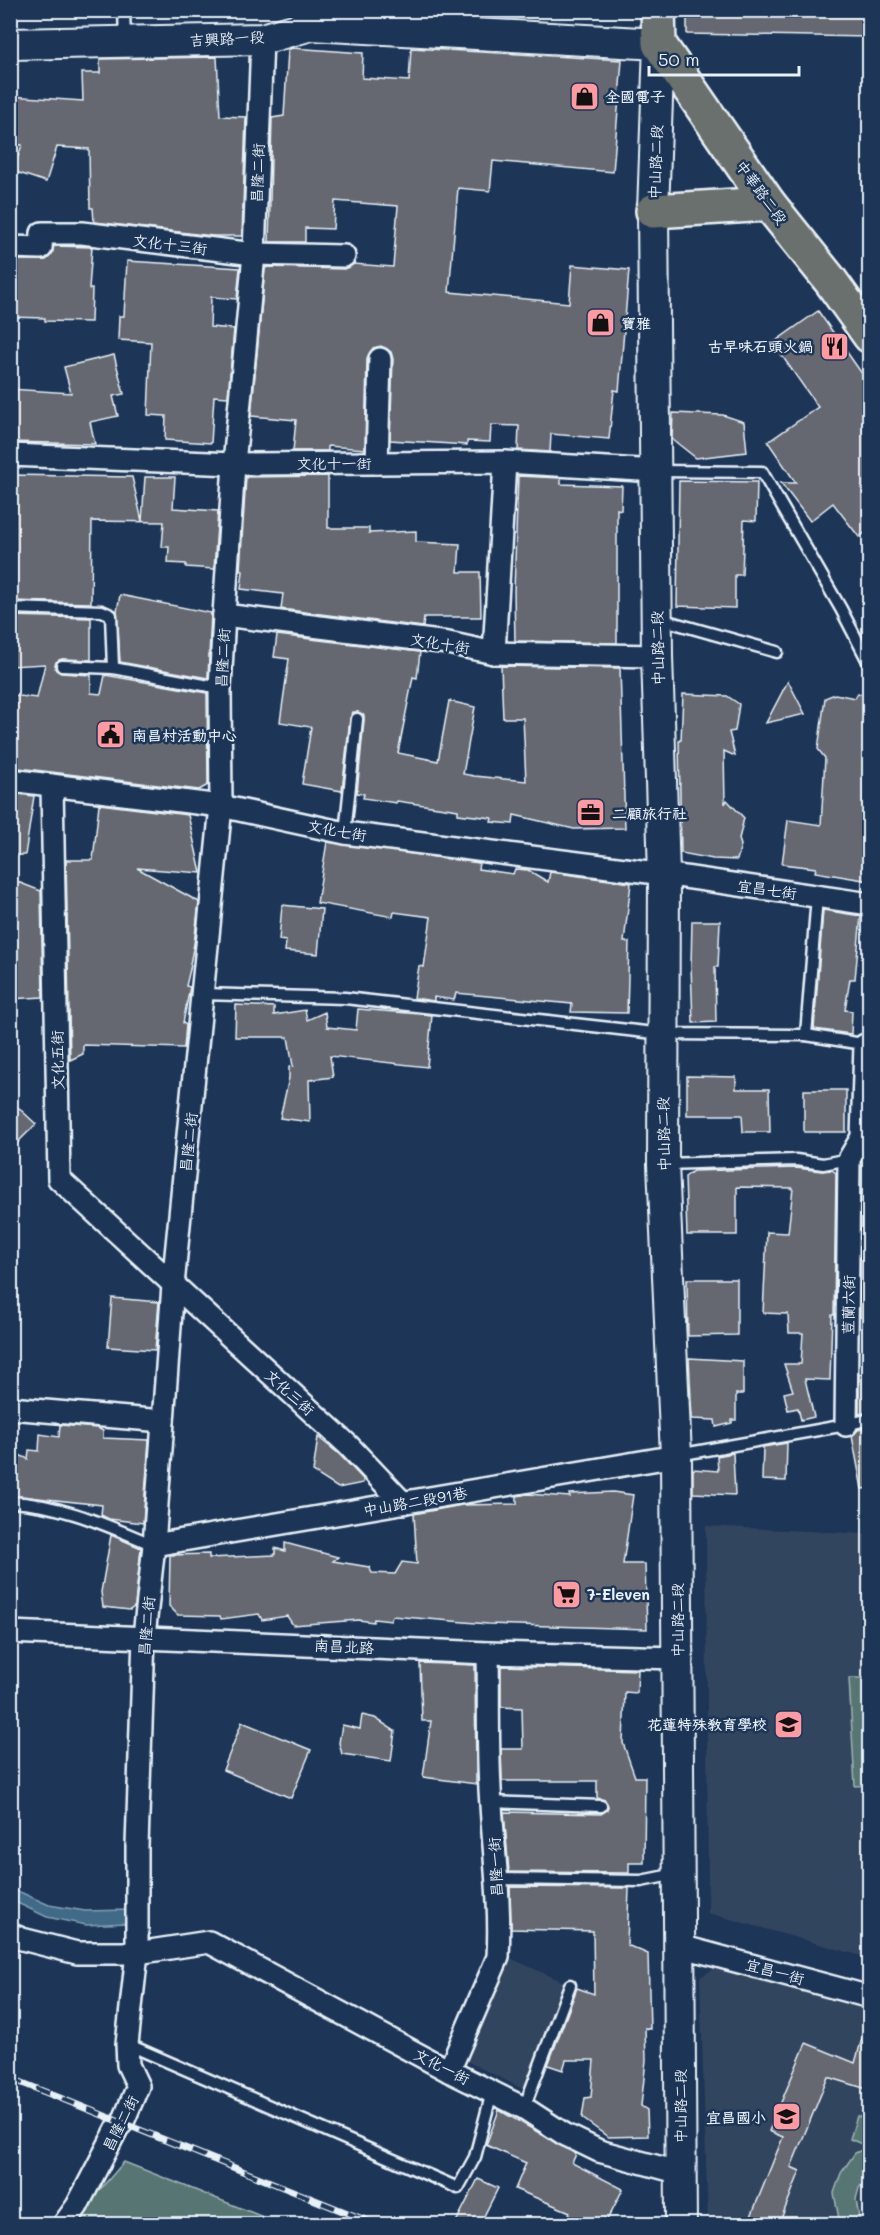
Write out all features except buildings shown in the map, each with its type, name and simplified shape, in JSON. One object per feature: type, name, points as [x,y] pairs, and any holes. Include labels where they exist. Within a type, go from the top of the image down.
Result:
[{"type":"main road","points":[[658,10],[658,44]]},
{"type":"main road","name":"中華路二段","points":[[658,44],[769,204],[830,280],[870,336]]},
{"type":"main road","points":[[653,211],[769,204]]},
{"type":"street","name":"吉興路一段","points":[[10,44],[262,39],[311,18],[658,44]]},
{"type":"street","name":"昌隆二街","points":[[64,2224],[77,2206],[118,2127],[123,2122],[138,2086],[128,2065],[127,2044],[137,1953],[137,1846],[144,1636],[154,1545],[173,1285],[221,806],[220,688],[234,464],[254,254],[262,39]]},
{"type":"street","name":"中山路二段","points":[[658,44],[653,211],[657,656],[664,874],[663,1164],[676,1456],[681,2224]]},
{"type":"street","name":"文化十三街","points":[[10,247],[40,248],[42,233],[82,233],[254,254],[344,256]]},
{"type":"street","points":[[377,463],[380,358]]},
{"type":"street","name":"文化十一街","points":[[10,455],[234,464],[505,462],[657,471]]},
{"type":"street","points":[[494,653],[505,462]]},
{"type":"street","name":"文化十街","points":[[224,615],[448,643],[494,653],[657,656]]},
{"type":"street","name":"文化七街","points":[[10,780],[221,806],[345,833],[664,874]]},
{"type":"street","name":"文化五街","points":[[52,785],[59,1179],[173,1285]]},
{"type":"street","name":"宜昌七街","points":[[664,874],[870,904]]},
{"type":"street","name":"荳蘭六街","points":[[846,1425],[849,1159],[866,1138],[867,1045]]},
{"type":"street","name":"文化三街","points":[[173,1285],[348,1445],[403,1503]]},
{"type":"street","points":[[10,1408],[163,1421]]},
{"type":"street","name":"中山路二段91巷","points":[[154,1545],[676,1456]]},
{"type":"street","name":"南昌北路","points":[[10,1632],[144,1636],[488,1653],[677,1658]]},
{"type":"street","name":"昌隆一街","points":[[449,2071],[498,1957],[499,1937],[490,1802],[488,1653]]},
{"type":"street","points":[[10,1934],[77,1953],[137,1953]]},
{"type":"street","name":"文化一街","points":[[137,1953],[209,1942],[449,2071],[524,2108],[564,2134],[599,2151],[681,2174]]},
{"type":"street","name":"宜昌一街","points":[[680,1946],[870,1997]]},
{"type":"lane","points":[[124,10],[125,41]]},
{"type":"lane","points":[[657,471],[762,472],[841,609],[870,665]]},
{"type":"lane","points":[[10,608],[102,610],[111,615],[113,668]]},
{"type":"lane","points":[[657,619],[777,652]]},
{"type":"lane","points":[[62,666],[113,668],[220,688]]},
{"type":"lane","points":[[345,833],[357,719]]},
{"type":"lane","points":[[806,1035],[817,896]]},
{"type":"lane","points":[[203,994],[345,998],[663,1034],[806,1035],[867,1045]]},
{"type":"lane","points":[[663,1164],[796,1160],[823,1164],[849,1159]]},
{"type":"lane","points":[[676,1456],[870,1419]]},
{"type":"lane","points":[[10,1502],[32,1503],[89,1518],[154,1545]]},
{"type":"lane","points":[[490,1802],[601,1806]]},
{"type":"lane","points":[[496,1882],[498,1879],[641,1881],[679,1873]]},
{"type":"lane","points":[[524,2108],[570,1985]]},
{"type":"lane","points":[[127,2044],[458,2187],[476,2157],[492,2092]]},
{"type":"shaded area","name":"花蓮特殊教育學校","points":[[706,1526],[869,1534],[869,1958],[708,1913]]},
{"type":"shaded area","points":[[11,1888],[49,1905],[85,1911],[129,1910],[127,1923],[86,1925],[47,1917],[11,1900]]},
{"type":"shaded area","points":[[503,1955],[566,1983],[525,2090],[458,2057]]},
{"type":"shaded area","name":"宜昌國小","points":[[715,1968],[869,2010],[869,2224],[708,2224],[700,1977]]},
{"type":"green space","points":[[849,1678],[869,1678],[869,1785],[855,1786]]},
{"type":"green space","points":[[857,2116],[869,2120],[869,2147],[850,2139]]},
{"type":"green space","points":[[869,2147],[869,2175],[859,2188],[856,2199],[860,2224],[840,2224],[834,2193],[841,2173],[855,2153]]},
{"type":"green space","points":[[124,2162],[281,2224],[70,2224]]},
{"type":"railway","points":[[10,2078],[375,2224]]},
{"type":"place","name":"全國電子","points":[[584,96]]},
{"type":"place","name":"寶雅","points":[[600,323]]},
{"type":"place","name":"古早味石頭火鍋","points":[[834,346]]},
{"type":"place","name":"南昌村活動中心","points":[[111,735]]},
{"type":"place","name":"二顧旅行社","points":[[591,813]]},
{"type":"place","name":"7-Eleven","points":[[566,1594]]},
{"type":"place","name":"花蓮特殊教育學校","points":[[788,1724]]},
{"type":"place","name":"宜昌國小","points":[[787,2117]]}]
